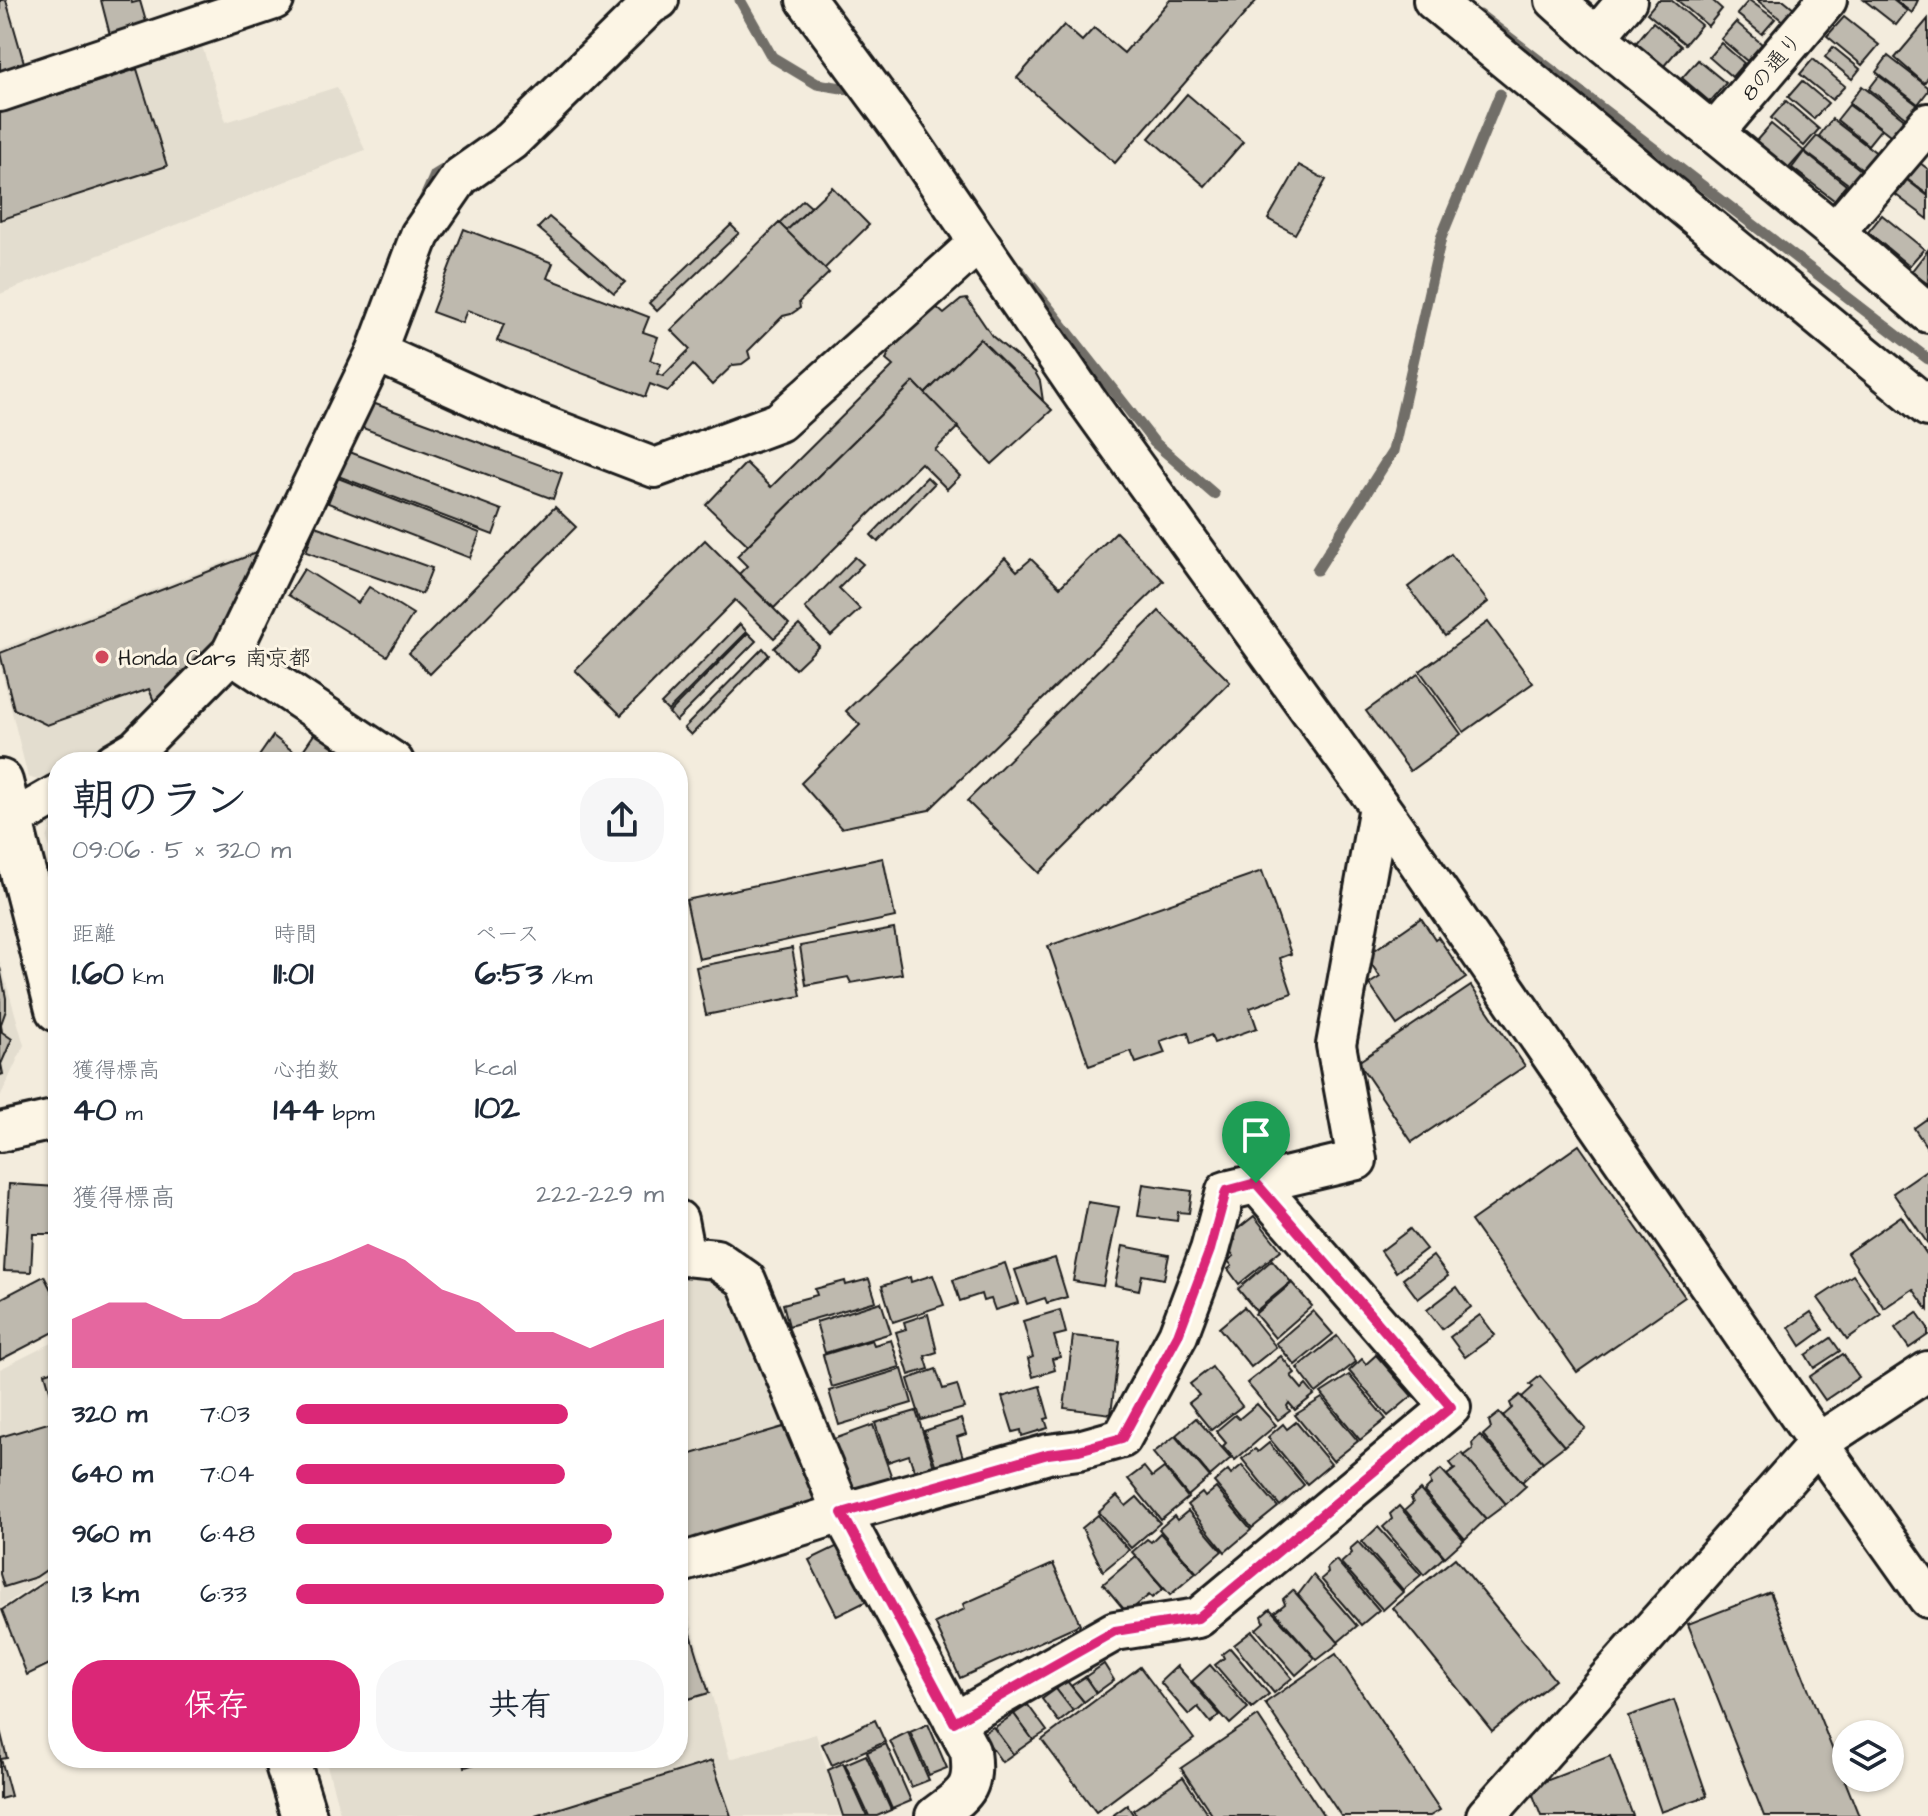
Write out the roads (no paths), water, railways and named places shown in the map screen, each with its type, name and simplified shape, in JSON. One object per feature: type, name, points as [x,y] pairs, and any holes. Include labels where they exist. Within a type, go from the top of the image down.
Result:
[{"type":"main road","points":[[5,801],[48,970]]},
{"type":"main road","points":[[289,1768],[304,1816]]},
{"type":"street","points":[[0,92],[202,12],[274,0]]},
{"type":"street","points":[[131,752],[231,653],[376,352],[420,235],[460,177],[511,141],[650,5],[659,0]]},
{"type":"street","points":[[806,0],[902,130],[1085,398],[1379,806],[1928,1598]]},
{"type":"street","points":[[1433,0],[1928,407]]},
{"type":"street","points":[[1555,0],[1928,313]]},
{"type":"street","points":[[1596,37],[1627,0]]},
{"type":"street","name":"8の通り","points":[[1715,132],[1827,0]]},
{"type":"street","points":[[1835,232],[1928,123]]},
{"type":"street","points":[[376,352],[504,410],[655,468],[779,422],[978,243]]},
{"type":"street","points":[[231,653],[379,752]]},
{"type":"street","points":[[5,801],[48,795]]},
{"type":"street","points":[[688,1561],[1048,1454],[1079,1450],[1122,1438],[1178,1335],[1210,1250],[1226,1191],[1357,1160],[1336,1045],[1379,806]]},
{"type":"street","points":[[0,1132],[48,1121]]},
{"type":"street","points":[[954,1722],[1115,1631],[1198,1618],[1451,1407],[1256,1183]]},
{"type":"street","points":[[688,1256],[716,1259],[746,1280],[842,1513],[970,1751],[973,1776],[962,1796],[935,1816]]},
{"type":"street","points":[[1486,1816],[1818,1443],[1928,1371]]},
{"type":"waterway","points":[[740,0],[772,57],[817,84],[848,89],[861,95]]},
{"type":"waterway","points":[[1480,15],[1928,359]]},
{"type":"waterway","points":[[1317,570],[1393,451],[1441,238],[1500,94]]},
{"type":"waterway","points":[[423,202],[435,175],[453,164]]},
{"type":"waterway","points":[[1019,270],[1154,442],[1214,494]]},
{"type":"place","name":"Honda Cars 南京都","points":[[102,657]]}]
